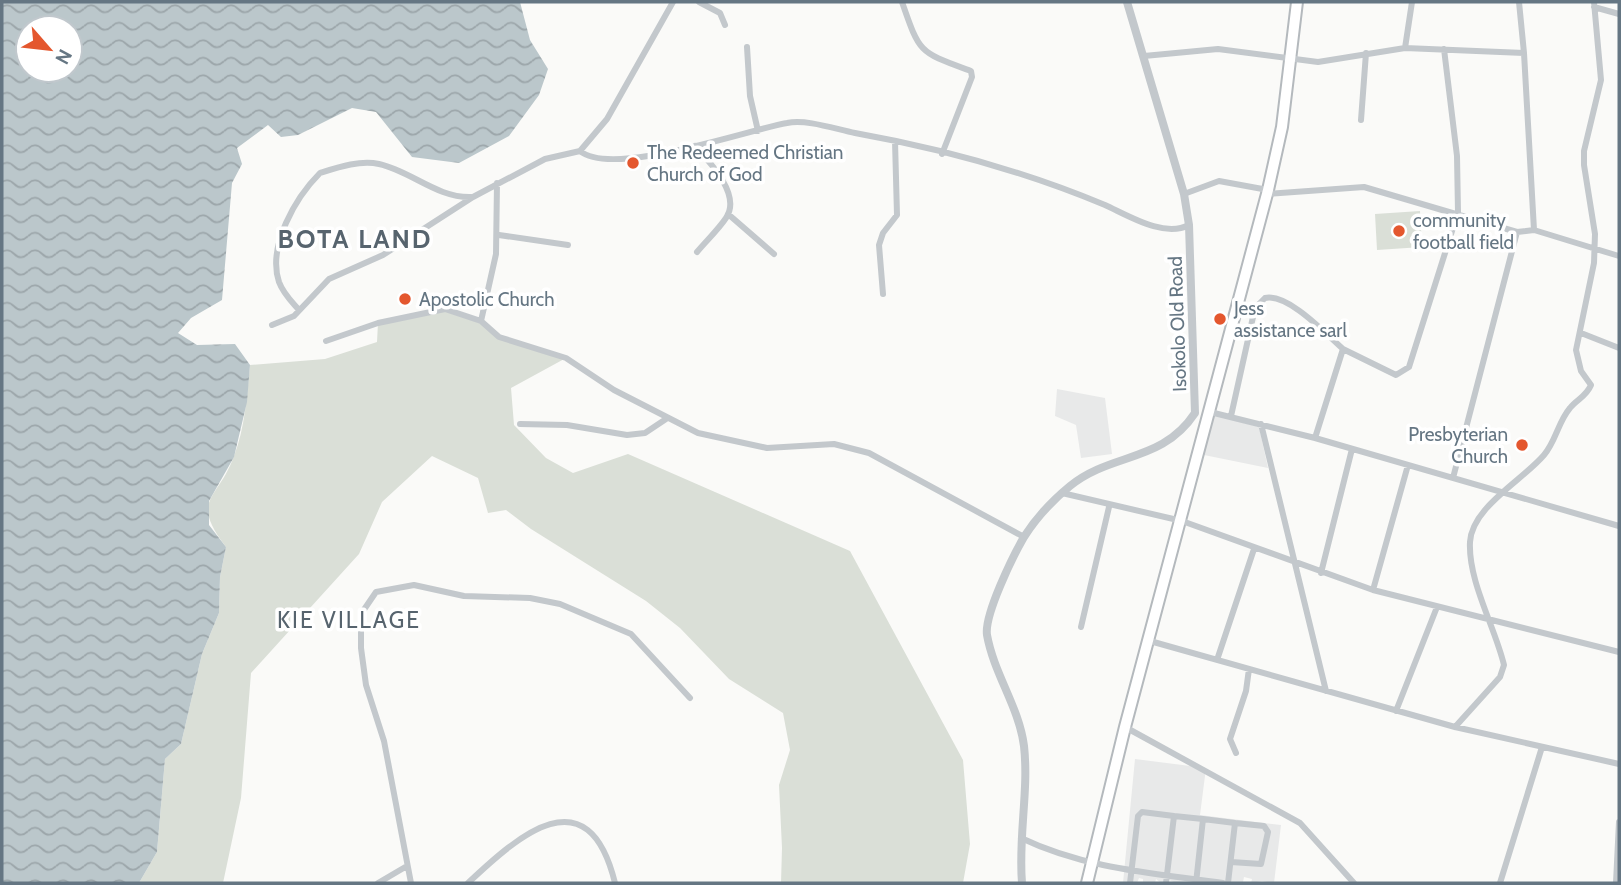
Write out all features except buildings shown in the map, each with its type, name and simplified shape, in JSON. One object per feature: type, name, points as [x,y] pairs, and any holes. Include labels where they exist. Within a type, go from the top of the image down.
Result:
[{"type":"highway","points":[[1087,883],[1125,727],[1182,521],[1267,192],[1292,60],[1297,2]]},
{"type":"street","points":[[580,150],[607,118],[673,2]]},
{"type":"street","points":[[699,2],[720,13],[725,25]]},
{"type":"street","points":[[902,2],[920,48],[929,56],[971,71],[972,77],[942,154]]},
{"type":"street","name":"Isokolo Old Road","points":[[1022,883],[1021,838],[1026,764],[1024,743],[986,633],[989,616],[1024,537],[1062,493],[1094,470],[1166,444],[1178,435],[1195,413],[1189,225],[1184,194],[1127,2]]},
{"type":"street","points":[[1405,48],[1412,2]]},
{"type":"street","points":[[1519,2],[1534,230]]},
{"type":"street","points":[[1455,727],[1503,671],[1470,539],[1477,519],[1546,453],[1569,409],[1589,390],[1590,381],[1581,371],[1577,360],[1595,248],[1584,165],[1584,151],[1601,80],[1594,5],[1619,14]]},
{"type":"street","points":[[747,47],[750,96],[758,131]]},
{"type":"street","points":[[1144,56],[1218,48],[1292,60],[1318,61],[1405,48],[1524,53]]},
{"type":"street","points":[[1231,416],[1255,309],[1265,298],[1276,298],[1312,320],[1343,349],[1396,375],[1409,368],[1458,212],[1457,156],[1444,49]]},
{"type":"street","points":[[1361,120],[1366,53]]},
{"type":"street","points":[[272,326],[293,316],[329,279],[383,255],[473,197],[545,159],[580,150],[596,156],[648,156],[792,122],[895,141],[942,154],[1072,193],[1167,229],[1189,225]]},
{"type":"street","points":[[883,294],[879,245],[883,233],[897,215],[895,141]]},
{"type":"street","points":[[695,146],[722,176],[729,203],[728,214],[697,252]]},
{"type":"street","points":[[298,309],[278,279],[278,249],[285,226],[320,173],[361,163],[378,164],[454,196],[473,197]]},
{"type":"street","points":[[1184,194],[1219,181],[1267,192],[1364,187],[1458,212],[1517,232],[1534,230],[1619,256]]},
{"type":"street","points":[[481,321],[499,235],[497,183]]},
{"type":"street","points":[[728,214],[774,254]]},
{"type":"street","points":[[1453,478],[1517,232]]},
{"type":"street","points":[[499,235],[568,245]]},
{"type":"street","points":[[326,341],[379,323],[445,309],[481,321],[499,337],[566,358],[666,419],[698,433],[749,445],[776,448],[834,444],[869,453],[1024,537]]},
{"type":"street","points":[[1581,333],[1619,348]]},
{"type":"street","points":[[1315,438],[1343,349]]},
{"type":"street","points":[[1195,413],[1231,416],[1315,438],[1619,526]]},
{"type":"street","points":[[520,425],[567,425],[627,435],[645,433],[666,419]]},
{"type":"street","points":[[1261,424],[1326,691]]},
{"type":"street","points":[[1321,573],[1352,449]]},
{"type":"street","points":[[1373,590],[1408,465]]},
{"type":"street","points":[[1062,493],[1110,507],[1182,521],[1373,590],[1619,652]]},
{"type":"street","points":[[1082,627],[1110,507]]},
{"type":"street","points":[[1217,660],[1254,549]]},
{"type":"street","points":[[411,883],[384,741],[365,681],[361,648],[361,614],[376,592],[414,585],[464,596],[530,598],[561,604],[631,634],[690,698]]},
{"type":"street","points":[[1396,711],[1437,607]]},
{"type":"street","points":[[1150,641],[1455,727],[1619,764]]},
{"type":"street","points":[[1237,753],[1230,739],[1250,669]]},
{"type":"street","points":[[1125,727],[1300,823],[1354,883]]},
{"type":"street","points":[[1500,883],[1542,747]]},
{"type":"street","points":[[1130,883],[1138,817],[1142,812],[1264,826],[1268,832],[1261,864],[1231,862]]},
{"type":"street","points":[[1167,879],[1174,816]]},
{"type":"street","points":[[1196,881],[1203,819]]},
{"type":"street","points":[[468,883],[523,834],[547,824],[562,822],[577,824],[602,848],[615,883]]},
{"type":"street","points":[[1021,838],[1058,855],[1092,865],[1167,879],[1226,883],[1236,822]]},
{"type":"street","points":[[1616,883],[1619,822]]},
{"type":"street","points":[[378,883],[407,866]]},
{"type":"shaded area","name":"community football field","points":[[1420,211],[1422,247],[1377,250],[1375,214]]},
{"type":"shaded area","points":[[445,309],[489,327],[493,333],[566,358],[511,388],[514,425],[546,458],[573,473],[628,454],[850,551],[963,760],[970,844],[963,883],[781,883],[779,785],[790,750],[783,713],[729,679],[680,628],[646,601],[531,529],[506,510],[488,513],[478,478],[432,456],[382,502],[359,554],[251,673],[241,798],[223,883],[139,883],[157,852],[165,759],[181,744],[202,654],[219,613],[220,577],[226,547],[215,531],[208,509],[238,445],[250,365],[325,359],[377,342],[378,323]]},
{"type":"shaded area","points":[[1057,389],[1105,398],[1112,454],[1081,458],[1076,425],[1055,416]]},
{"type":"shaded area","points":[[1214,415],[1259,427],[1268,468],[1204,455]]},
{"type":"shaded area","points":[[1135,759],[1206,768],[1200,815],[1281,825],[1274,883],[1251,883],[1252,879],[1244,877],[1243,882],[1248,883],[1176,883],[1169,880],[1161,883],[1156,879],[1155,883],[1143,883],[1143,879],[1139,878],[1137,883],[1123,883]]},
{"type":"water","points":[[2,2],[520,2],[530,40],[548,69],[539,95],[509,136],[459,163],[412,157],[376,112],[352,108],[298,135],[281,137],[268,125],[237,148],[242,164],[232,183],[222,300],[191,318],[178,333],[197,345],[235,344],[250,365],[247,402],[234,457],[209,501],[209,525],[226,547],[220,577],[219,613],[202,654],[181,744],[165,759],[157,852],[139,883],[2,883]]},
{"type":"place","name":"The Redeemed Christian Church of God","points":[[633,163]]},
{"type":"place","name":"community football field","points":[[1399,231]]},
{"type":"place","name":"Apostolic Church","points":[[405,299]]},
{"type":"place","name":"Jess assistance sarl","points":[[1220,319]]},
{"type":"place","name":"Presbyterian Church","points":[[1522,445]]},
{"type":"district","name":"BOTA LAND","points":[[355,239]]},
{"type":"district","name":"KIE VILLAGE","points":[[349,620]]}]
